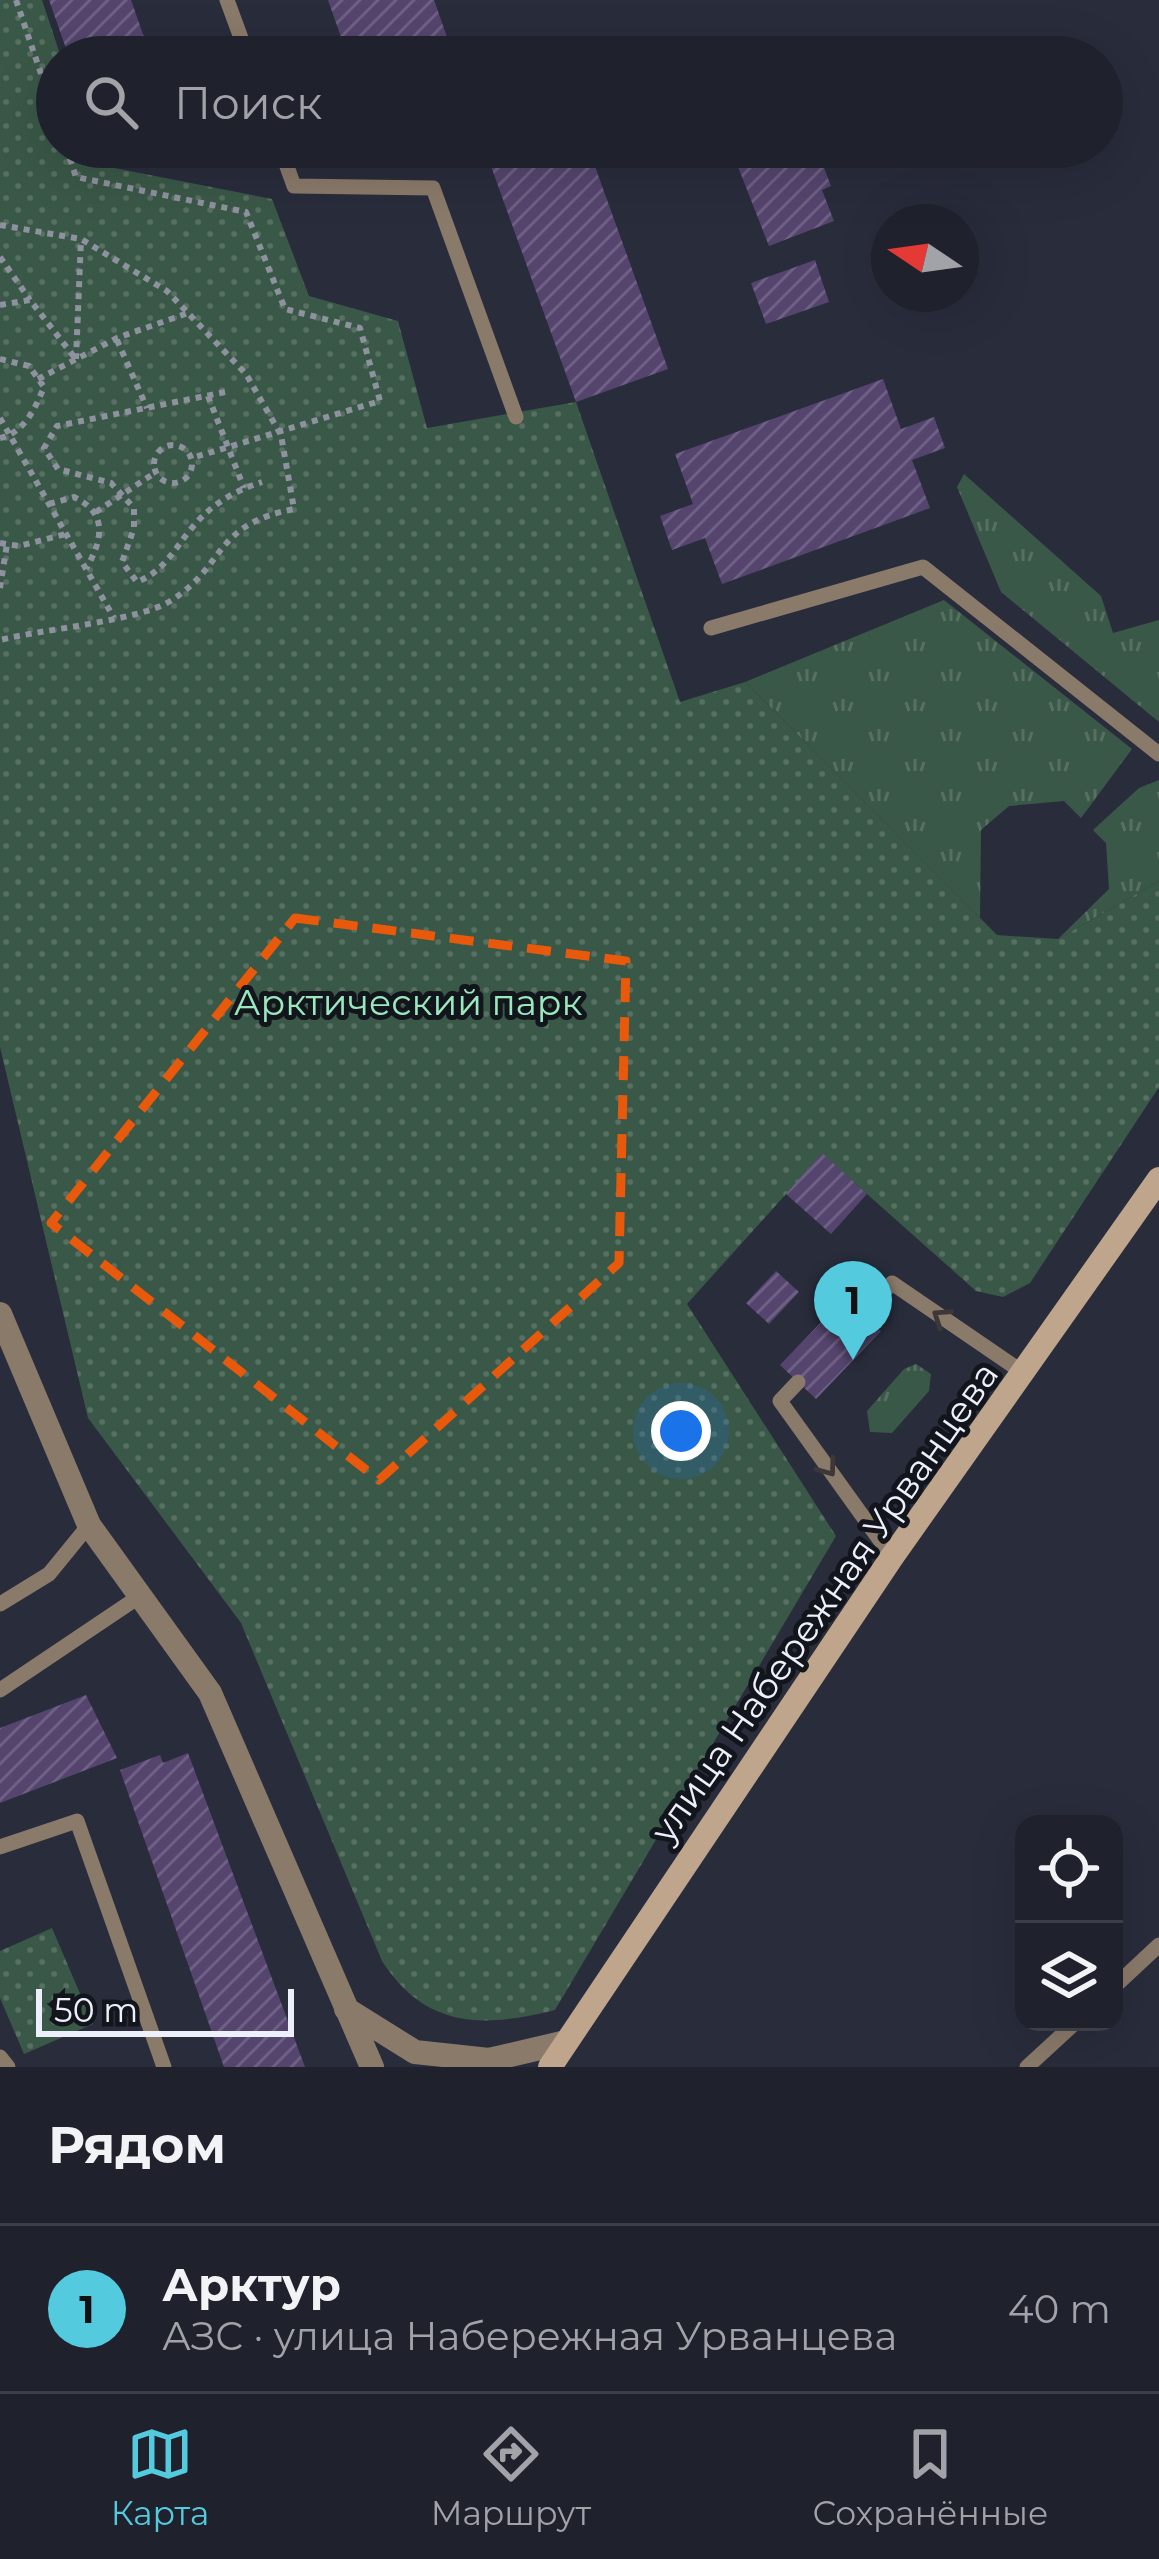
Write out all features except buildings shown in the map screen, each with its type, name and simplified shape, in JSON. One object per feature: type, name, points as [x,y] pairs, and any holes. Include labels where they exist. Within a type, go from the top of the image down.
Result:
[{"type":"street","name":"улица Набережная Урванцева","points":[[550,2067],[892,1557],[1159,1180]]},
{"type":"street","points":[[0,1314],[89,1525],[210,1693],[372,2067]]},
{"type":"street","points":[[346,2008],[415,2052],[489,2060],[566,2042]]},
{"type":"lane","points":[[227,0],[240,36]]},
{"type":"lane","points":[[288,168],[295,186],[433,188],[516,417]]},
{"type":"lane","points":[[711,628],[923,568],[1159,754]]},
{"type":"lane","points":[[862,1314],[892,1283],[1025,1374]]},
{"type":"lane","points":[[798,1382],[780,1401],[892,1557]]},
{"type":"lane","points":[[0,1604],[49,1574],[89,1525]]},
{"type":"lane","points":[[0,1690],[140,1597]]},
{"type":"lane","points":[[0,1847],[77,1821],[164,2067]]},
{"type":"lane","points":[[1123,1979],[1159,1945]]},
{"type":"lane","points":[[1028,2067],[1066,2031]]},
{"type":"lane","points":[[0,2057],[8,2067]]},
{"type":"path","points":[[16,0],[36,59]]},
{"type":"path","points":[[73,168],[76,177],[246,212],[285,309],[360,328],[380,400],[281,435],[192,458]]},
{"type":"path","points":[[0,225],[81,239],[167,291],[246,374],[281,435],[294,509],[260,516],[230,534],[172,601],[114,618],[0,640]]},
{"type":"path","points":[[76,359],[81,239]]},
{"type":"path","points":[[0,257],[76,359]]},
{"type":"path","points":[[0,305],[30,300]]},
{"type":"path","points":[[38,380],[117,338],[188,313]]},
{"type":"path","points":[[117,338],[147,408]]},
{"type":"path","points":[[0,359],[28,366],[44,388],[33,414],[10,436],[0,438]]},
{"type":"path","points":[[225,392],[57,426],[44,448],[58,469],[96,475],[134,508],[134,529],[122,562],[137,582],[158,573],[194,525],[244,488],[262,482]]},
{"type":"path","points":[[208,395],[244,488]]},
{"type":"path","points":[[0,418],[114,618]]},
{"type":"path","points":[[156,472],[154,460],[166,446],[184,448],[192,458]]},
{"type":"path","points":[[156,472],[177,482],[188,476],[192,458]]},
{"type":"path","points":[[96,512],[156,472]]},
{"type":"path","points":[[49,504],[74,497],[96,512],[101,522],[98,549],[86,569]]},
{"type":"path","points":[[0,588],[3,544],[66,535]]},
{"type":"highlighted area","points":[[295,918],[626,961],[619,1263],[379,1480],[51,1223]]},
{"type":"green space","name":"Арктический парк","points":[[0,0],[42,0],[54,36],[36,36],[36,168],[114,168],[272,199],[309,296],[398,321],[427,428],[576,402],[680,702],[745,682],[997,935],[1058,939],[1159,881],[1159,1087],[1030,1283],[1003,1297],[976,1291],[822,1154],[687,1304],[836,1536],[555,2010],[504,2020],[458,2018],[437,2011],[417,2000],[382,1961],[241,1623],[88,1418],[0,1047]]},
{"type":"green space","points":[[964,474],[1101,596],[1113,633],[1159,620],[1159,722],[1001,592],[957,487]]},
{"type":"green space","points":[[944,600],[1132,749],[1081,818],[1064,801],[1009,806],[981,830],[980,918],[745,682]]},
{"type":"green space","points":[[1159,780],[1159,881],[1058,939],[1109,889],[1106,843],[1093,830],[1139,788]]},
{"type":"green space","points":[[916,1364],[931,1374],[929,1391],[892,1433],[870,1432],[867,1411],[904,1369]]},
{"type":"green space","points":[[52,1928],[93,2024],[24,2054],[0,1998],[0,1951]]},
{"type":"place","name":"Арктур","points":[[853,1360]]}]
